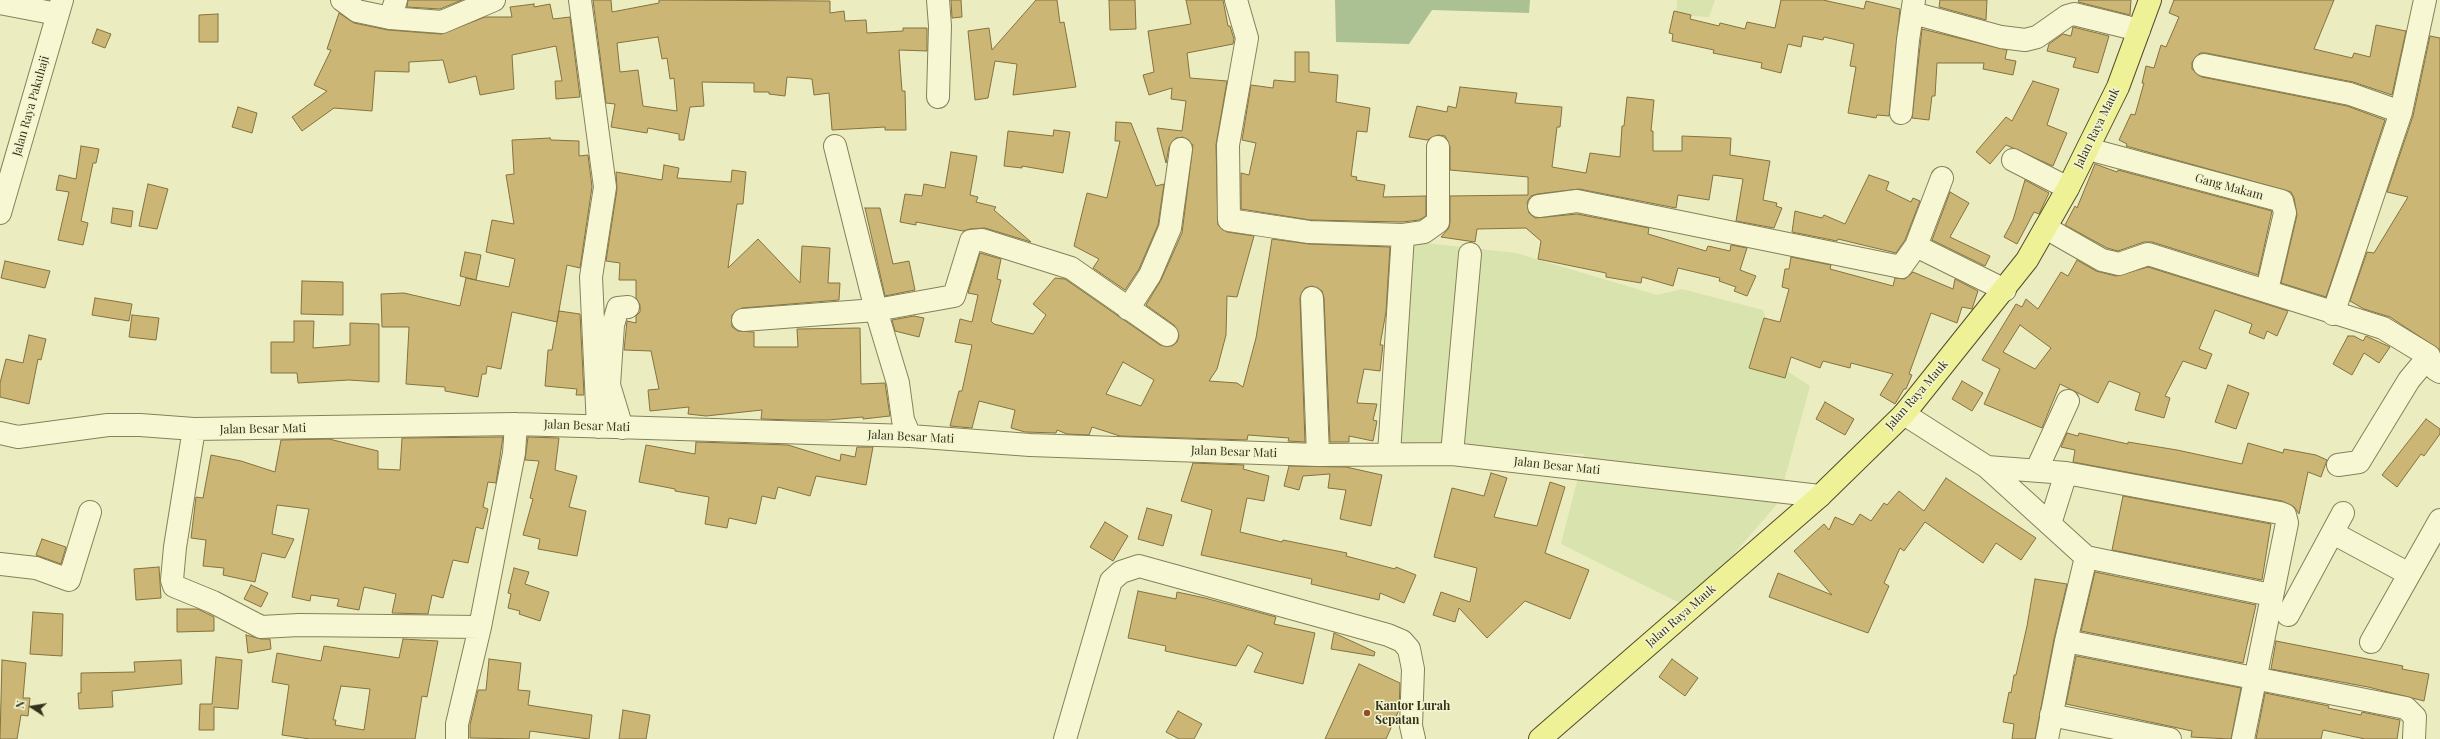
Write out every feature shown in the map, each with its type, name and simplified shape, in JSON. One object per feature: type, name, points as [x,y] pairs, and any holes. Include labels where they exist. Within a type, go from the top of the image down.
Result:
[{"type":"main road","name":"Jalan Raya Mauk","points":[[1540,739],[1820,496],[1904,414],[2027,260],[2068,188],[2118,87],[2150,0]]},
{"type":"street","points":[[342,0],[357,11],[393,9],[442,22],[494,0]]},
{"type":"street","points":[[580,0],[605,187],[591,278],[598,427]]},
{"type":"street","points":[[938,0],[940,26],[938,97]]},
{"type":"street","points":[[1236,0],[1247,38],[1228,145],[1229,220],[1309,232],[1403,235],[1424,232],[1438,222],[1440,203],[1438,148]]},
{"type":"street","points":[[2333,314],[2401,112],[2425,0]]},
{"type":"street","points":[[0,3],[60,7]]},
{"type":"street","points":[[1901,113],[1908,40],[1914,6],[2002,37],[2026,40],[2037,38],[2067,16],[2074,14],[2139,30]]},
{"type":"street","name":"Jalan Raya Pakuhaji","points":[[0,213],[60,7]]},
{"type":"street","points":[[2204,65],[2350,94],[2401,112]]},
{"type":"street","points":[[835,146],[876,310],[898,383],[903,420],[910,436]]},
{"type":"street","points":[[1128,309],[1150,275],[1170,228],[1181,149]]},
{"type":"street","name":"Gang Makam","points":[[2088,149],[2282,201],[2285,213],[2267,290]]},
{"type":"street","points":[[2013,160],[2068,188]]},
{"type":"street","points":[[1539,206],[1577,201],[1901,268],[1916,246],[1942,178]]},
{"type":"street","points":[[2046,228],[2102,260],[2119,264],[2148,254],[2267,290],[2333,314],[2383,328],[2434,364],[2409,380],[2359,462],[2338,465]]},
{"type":"street","points":[[1389,454],[1403,235]]},
{"type":"street","points":[[743,320],[876,310],[954,296],[972,241],[982,240],[1071,268],[1166,335]]},
{"type":"street","points":[[1916,246],[2004,290]]},
{"type":"street","points":[[1452,454],[1470,254]]},
{"type":"street","points":[[1312,298],[1318,454]]},
{"type":"street","points":[[622,428],[610,385],[613,325],[618,308],[628,307]]},
{"type":"street","points":[[2036,469],[2068,401]]},
{"type":"street","points":[[1904,414],[1987,467],[2086,557],[2271,595]]},
{"type":"street","points":[[457,739],[457,724],[480,627],[514,453],[516,424]]},
{"type":"street","name":"Jalan Besar Mati","points":[[0,433],[18,436],[108,425],[140,425],[194,429],[516,424],[910,436],[1030,445],[1318,454],[1452,454],[1820,496]]},
{"type":"street","points":[[194,429],[176,547],[172,580],[174,586],[214,602],[261,627],[299,625],[480,627]]},
{"type":"street","points":[[1987,467],[2066,472],[2283,513],[2287,523],[2271,595],[2243,739]]},
{"type":"street","points":[[2050,524],[2066,472]]},
{"type":"street","points":[[0,564],[36,568],[69,580],[90,512]]},
{"type":"street","points":[[2288,615],[2343,513]]},
{"type":"street","points":[[2371,642],[2440,520]]},
{"type":"street","points":[[2333,533],[2409,574]]},
{"type":"street","points":[[2047,739],[2066,641],[2086,557]]},
{"type":"street","points":[[1065,739],[1111,581],[1121,572],[1139,566],[1388,635],[1402,641],[1409,649],[1413,669],[1411,726],[1414,739]]},
{"type":"street","points":[[2066,641],[2255,680],[2406,708],[2415,717],[2414,739]]},
{"type":"street","points":[[2052,715],[2170,739]]},
{"type":"green space","points":[[1335,0],[1530,0],[1529,13],[1432,10],[1409,44],[1336,42]]},
{"type":"green space","points":[[1677,0],[1715,0],[1709,17],[1676,15]]},
{"type":"green space","points":[[1407,241],[1516,253],[1657,295],[1682,289],[1763,310],[1781,367],[1810,386],[1778,503],[1688,607],[1561,544],[1584,454],[1383,444]]},
{"type":"building","points":[[408,0],[462,0],[440,9],[407,7]]},
{"type":"building","points":[[593,0],[611,0],[612,12],[659,3],[659,0],[830,1],[830,13],[844,11],[845,21],[866,20],[867,33],[903,31],[903,28],[927,28],[927,51],[899,50],[902,91],[905,91],[906,130],[885,130],[885,127],[832,130],[829,93],[814,95],[812,79],[787,77],[785,96],[769,94],[769,92],[754,92],[754,83],[702,82],[704,106],[690,107],[684,140],[679,140],[679,134],[648,128],[647,133],[611,127],[615,104],[606,103]],"holes":[[[658,37],[662,59],[667,58],[670,79],[674,78],[677,111],[643,106],[638,70],[620,72],[617,43]]]},
{"type":"building","points":[[951,0],[961,0],[962,17],[952,18]]},
{"type":"building","points":[[1036,0],[1057,0],[1060,23],[1064,22],[1076,87],[1013,95],[1017,64],[995,61],[988,98],[975,100],[968,31],[989,28],[992,50]]},
{"type":"building","points":[[1109,0],[1135,0],[1136,29],[1110,30]]},
{"type":"building","points":[[1186,0],[1223,0],[1228,26],[1230,26],[1234,39],[1233,44],[1187,53],[1190,78],[1227,81],[1216,145],[1218,225],[1227,232],[1254,236],[1237,297],[1227,296],[1226,335],[1217,369],[1209,381],[1237,383],[1243,387],[1256,338],[1272,239],[1309,244],[1390,247],[1386,312],[1380,345],[1383,345],[1380,371],[1364,369],[1357,403],[1377,404],[1373,420],[1377,421],[1373,441],[1349,436],[1349,442],[1330,442],[1324,298],[1322,291],[1312,286],[1305,288],[1300,298],[1305,442],[1288,441],[1289,438],[1248,435],[1247,440],[1120,436],[1092,427],[1089,435],[1067,434],[1057,430],[1056,433],[1025,432],[1011,428],[1015,410],[979,401],[972,428],[950,426],[959,391],[962,391],[972,345],[955,342],[960,319],[972,322],[978,295],[968,293],[980,253],[1001,259],[997,279],[1001,280],[991,321],[994,324],[1033,334],[1046,315],[1033,304],[1055,278],[1065,279],[1160,345],[1172,346],[1177,342],[1179,336],[1174,325],[1146,305],[1161,280],[1182,233],[1193,145],[1183,137],[1176,138],[1169,147],[1166,163],[1157,128],[1182,131],[1186,101],[1171,99],[1172,88],[1149,95],[1143,75],[1154,72],[1148,31],[1191,24]],"holes":[[[1123,362],[1154,380],[1141,406],[1106,394]]]},
{"type":"building","points":[[1781,0],[1823,0],[1864,9],[1866,1],[1900,9],[1889,116],[1877,115],[1876,118],[1848,113],[1856,67],[1850,66],[1854,44],[1824,37],[1823,40],[1803,36],[1801,47],[1788,44],[1781,73],[1761,68],[1762,63],[1713,53],[1714,50],[1672,41],[1673,34],[1669,33],[1674,11],[1691,15],[1690,19],[1719,26],[1720,23],[1745,29],[1747,22],[1775,28]]},
{"type":"building","points":[[1940,0],[1987,0],[1986,20],[1939,7]]},
{"type":"building","points":[[2079,0],[2131,0],[2130,15],[2078,2]]},
{"type":"building","points":[[2174,0],[2334,0],[2314,49],[2352,58],[2354,53],[2370,57],[2376,25],[2406,31],[2392,95],[2353,82],[2206,53],[2200,53],[2192,62],[2192,69],[2202,77],[2347,106],[2385,120],[2326,297],[2281,283],[2297,215],[2294,198],[2291,192],[2126,146],[2127,144],[2119,140],[2131,114],[2135,115],[2144,83],[2142,83],[2146,66],[2154,68],[2161,45],[2166,47],[2179,17],[2169,13]]},
{"type":"building","points":[[534,4],[534,7],[550,4],[553,19],[570,17],[580,97],[556,99],[555,81],[562,81],[556,46],[512,55],[514,89],[480,95],[476,76],[449,83],[443,60],[409,62],[409,72],[375,71],[372,111],[334,108],[302,131],[292,117],[327,91],[314,85],[331,50],[327,49],[339,13],[354,23],[388,30],[441,34],[485,17],[512,17],[510,7]]},
{"type":"building","points":[[218,14],[218,42],[199,42],[199,15]]},
{"type":"building","points":[[2073,27],[2109,36],[2098,73],[2073,67],[2076,58],[2047,51],[2049,44],[2063,34],[2071,36]]},
{"type":"building","points":[[97,29],[111,34],[105,48],[92,43]]},
{"type":"building","points":[[1922,29],[2007,50],[2005,59],[2016,61],[2013,75],[1983,69],[1984,63],[1937,63],[1935,96],[1932,96],[1929,120],[1912,118]]},
{"type":"building","points":[[2430,36],[2440,38],[2440,350],[2390,317],[2364,309],[2350,301],[2367,252],[2374,253],[2408,197],[2387,192],[2413,116]]},
{"type":"building","points":[[1295,52],[1309,52],[1309,72],[1338,75],[1336,102],[1370,108],[1367,132],[1357,131],[1351,176],[1357,177],[1356,180],[1385,185],[1383,197],[1426,196],[1426,216],[1419,220],[1402,222],[1310,220],[1241,209],[1241,173],[1249,175],[1256,143],[1242,140],[1251,85],[1273,88],[1274,80],[1295,82]]},
{"type":"building","points":[[2033,81],[2059,89],[2047,125],[2067,133],[2053,166],[2006,145],[1990,164],[1976,152],[2006,117],[2012,121]]},
{"type":"building","points":[[1460,87],[1517,93],[1515,103],[1562,107],[1560,127],[1557,127],[1552,167],[1586,173],[1590,153],[1620,157],[1622,126],[1624,126],[1627,97],[1654,100],[1651,131],[1653,131],[1653,151],[1682,151],[1682,136],[1731,138],[1730,155],[1770,161],[1763,200],[1777,203],[1776,206],[1782,208],[1774,228],[1736,221],[1743,179],[1713,175],[1709,200],[1678,195],[1676,208],[1579,189],[1537,194],[1531,196],[1527,202],[1529,213],[1535,218],[1577,214],[1649,228],[1648,234],[1706,251],[1708,246],[1730,251],[1731,245],[1747,248],[1740,270],[1756,276],[1747,296],[1734,291],[1736,287],[1719,281],[1720,278],[1678,268],[1673,286],[1642,277],[1641,283],[1606,277],[1606,273],[1538,259],[1541,241],[1526,228],[1477,229],[1475,242],[1441,237],[1449,228],[1450,196],[1528,195],[1528,177],[1450,170],[1450,147],[1445,136],[1438,135],[1427,140],[1409,137],[1417,106],[1447,112],[1448,106],[1456,108]]},
{"type":"building","points":[[238,107],[257,113],[252,133],[232,127]]},
{"type":"building","points":[[1116,122],[1131,123],[1156,186],[1164,184],[1158,225],[1139,269],[1125,290],[1093,268],[1099,259],[1074,246],[1087,193],[1107,198],[1120,141],[1115,141]]},
{"type":"building","points":[[1054,130],[1070,132],[1063,173],[1022,166],[1022,168],[1004,166],[1008,131],[1053,136]]},
{"type":"building","points":[[550,138],[551,140],[579,141],[579,156],[588,155],[592,187],[580,268],[567,265],[557,322],[512,312],[501,369],[487,366],[486,374],[482,374],[478,397],[445,391],[445,387],[406,384],[409,327],[382,327],[381,294],[404,293],[460,306],[466,278],[509,287],[515,259],[486,252],[492,220],[514,224],[506,175],[514,174],[512,140]]},
{"type":"building","points":[[81,146],[99,149],[96,163],[93,163],[81,221],[88,223],[83,245],[58,240],[69,192],[56,190],[59,175],[76,179]]},
{"type":"building","points":[[951,152],[977,156],[970,195],[978,197],[976,202],[996,207],[994,210],[1031,242],[985,228],[963,231],[916,222],[916,225],[900,222],[905,194],[922,196],[924,184],[945,188]]},
{"type":"building","points":[[2095,164],[2117,172],[2118,170],[2272,211],[2258,275],[2152,242],[2144,242],[2118,251],[2107,248],[2065,225],[2075,206],[2077,208]]},
{"type":"building","points":[[664,165],[679,168],[677,178],[731,182],[732,170],[746,172],[743,204],[737,204],[728,268],[758,239],[800,283],[802,246],[830,248],[828,283],[840,283],[839,300],[742,308],[732,315],[732,327],[738,331],[754,332],[754,347],[798,347],[797,329],[860,328],[861,384],[885,383],[890,416],[863,419],[863,417],[828,420],[792,420],[761,419],[762,410],[706,416],[688,414],[689,407],[650,411],[648,390],[659,389],[651,351],[624,350],[627,321],[636,323],[636,316],[640,312],[640,305],[636,298],[636,280],[619,280],[620,263],[606,261],[617,189],[616,172],[662,180]]},
{"type":"building","points":[[1869,175],[1889,182],[1886,190],[1911,202],[1913,198],[1920,201],[1905,240],[1896,253],[1838,239],[1837,241],[1792,232],[1795,211],[1822,218],[1824,215],[1845,224]]},
{"type":"building","points":[[2025,180],[2049,193],[2039,214],[2034,212],[2017,244],[2004,237],[2013,220]]},
{"type":"building","points":[[148,184],[168,189],[157,229],[139,226]]},
{"type":"building","points":[[1950,192],[1969,203],[1950,237],[1990,256],[1985,266],[1932,240]]},
{"type":"building","points":[[113,208],[133,211],[131,227],[111,223]]},
{"type":"building","points":[[865,208],[880,208],[893,264],[909,261],[915,290],[885,296]]},
{"type":"building","points":[[465,252],[481,255],[476,280],[460,276]]},
{"type":"building","points":[[1791,257],[1831,265],[1830,269],[1893,286],[1895,278],[1905,279],[1913,272],[1953,289],[1955,279],[1978,291],[1972,309],[1962,307],[1957,323],[1931,313],[1909,374],[1912,375],[1906,389],[1904,389],[1895,404],[1880,395],[1893,374],[1851,363],[1850,368],[1823,361],[1820,368],[1791,357],[1785,378],[1749,368],[1764,318],[1780,322],[1789,289],[1782,287],[1785,269],[1789,269]]},
{"type":"building","points":[[2077,260],[2096,271],[2116,276],[2148,267],[2288,311],[2277,336],[2267,331],[2264,339],[2249,333],[2252,324],[2215,310],[2199,349],[2212,354],[2206,369],[2183,361],[2165,396],[2170,398],[2164,418],[2135,410],[2140,393],[2109,381],[2098,403],[2060,384],[2042,428],[1984,404],[2000,369],[1982,360],[2016,304],[2022,307],[2026,299],[2038,309],[2061,272],[2068,276]],"holes":[[[2020,325],[2051,348],[2035,369],[2003,352]]]},
{"type":"building","points":[[5,261],[50,271],[45,288],[1,278]]},
{"type":"building","points":[[302,281],[343,282],[343,315],[301,314]]},
{"type":"building","points":[[95,298],[132,304],[129,321],[92,315]]},
{"type":"building","points":[[559,311],[580,314],[584,395],[576,395],[577,389],[545,386],[548,350],[552,350]]},
{"type":"building","points":[[132,315],[159,318],[156,340],[129,337]]},
{"type":"building","points":[[914,316],[924,318],[919,337],[895,331],[892,320]]},
{"type":"building","points":[[294,321],[314,321],[313,348],[350,345],[350,323],[379,324],[379,382],[349,380],[298,383],[297,373],[271,373],[271,342],[294,342]]},
{"type":"building","points":[[29,335],[46,339],[41,360],[38,359],[29,404],[0,397],[0,383],[6,359],[23,363]]},
{"type":"building","points":[[2348,336],[2354,336],[2363,341],[2366,336],[2390,347],[2379,363],[2364,353],[2352,375],[2333,364]]},
{"type":"building","points":[[1962,381],[1983,393],[1972,411],[1952,399]]},
{"type":"building","points":[[2228,385],[2249,393],[2236,429],[2215,422]]},
{"type":"building","points":[[1825,402],[1854,419],[1845,435],[1816,419]]},
{"type":"building","points":[[2426,419],[2440,429],[2440,434],[2424,456],[2421,454],[2397,487],[2382,475]]},
{"type":"building","points":[[2067,433],[2078,436],[2079,433],[2128,444],[2128,442],[2177,450],[2242,464],[2248,443],[2283,453],[2284,449],[2316,455],[2327,460],[2321,477],[2308,472],[2299,514],[2294,507],[2282,501],[2073,462],[2075,450],[2061,447]]},
{"type":"building","points":[[503,437],[496,483],[488,482],[483,507],[488,509],[483,529],[476,527],[468,563],[453,560],[443,598],[432,595],[428,614],[392,613],[396,594],[364,587],[359,610],[337,606],[339,599],[311,595],[310,601],[292,597],[309,509],[277,505],[272,534],[294,539],[285,558],[262,553],[255,582],[223,575],[224,568],[203,566],[206,540],[191,538],[196,497],[203,498],[211,455],[241,461],[275,472],[281,440],[329,439],[378,451],[378,469],[400,470],[402,438]]},
{"type":"building","points":[[528,437],[559,438],[555,470],[577,476],[569,507],[586,511],[577,556],[538,549],[540,539],[523,535],[533,499],[530,498],[539,461],[525,460]]},
{"type":"building","points":[[696,442],[788,445],[840,461],[841,454],[855,457],[857,447],[873,447],[866,485],[816,476],[810,496],[778,487],[775,499],[762,496],[756,524],[729,518],[727,528],[705,524],[709,497],[675,491],[675,489],[639,482],[646,445],[695,454]]},
{"type":"building","points":[[1193,463],[1244,465],[1243,469],[1269,476],[1264,501],[1247,498],[1240,532],[1282,542],[1283,540],[1347,553],[1346,556],[1395,569],[1396,567],[1416,575],[1404,603],[1380,593],[1379,600],[1311,584],[1312,579],[1201,555],[1212,510],[1181,501]]},
{"type":"building","points":[[1289,466],[1346,467],[1382,475],[1371,526],[1340,519],[1346,490],[1328,488],[1330,474],[1303,476],[1299,490],[1284,486]]},
{"type":"building","points":[[1491,473],[1507,478],[1494,517],[1537,526],[1550,482],[1565,487],[1545,553],[1589,570],[1570,619],[1525,601],[1487,638],[1459,608],[1455,622],[1433,615],[1441,592],[1470,602],[1477,568],[1434,557],[1452,488],[1484,496]]},
{"type":"building","points":[[1946,478],[2036,538],[2021,560],[1996,543],[1983,563],[1925,522],[1904,551],[1900,548],[1884,583],[1889,586],[1868,633],[1769,597],[1778,573],[1832,595],[1794,551],[1824,524],[1829,530],[1835,517],[1853,525],[1860,514],[1871,521],[1884,503],[1887,505],[1899,491],[1924,511]]},
{"type":"building","points":[[2123,496],[2271,524],[2262,580],[2112,550]]},
{"type":"building","points":[[1147,508],[1172,515],[1163,546],[1138,539]]},
{"type":"building","points":[[1105,522],[1128,536],[1113,561],[1090,547]]},
{"type":"building","points":[[42,539],[66,547],[61,564],[36,555]]},
{"type":"building","points":[[159,567],[161,598],[136,600],[134,569]]},
{"type":"building","points":[[514,568],[529,572],[525,584],[549,592],[540,621],[519,614],[520,611],[508,608],[511,594],[508,593]]},
{"type":"building","points":[[2095,572],[2256,605],[2243,663],[2081,631]]},
{"type":"building","points":[[2035,579],[2067,584],[2054,639],[2035,739],[2012,739],[2014,724],[2003,722],[2009,692],[2011,693],[2014,675],[2016,675],[2027,626]]},
{"type":"building","points":[[251,585],[268,593],[261,607],[244,599]]},
{"type":"building","points":[[1138,591],[1176,599],[1177,592],[1205,598],[1276,617],[1274,624],[1315,633],[1303,684],[1254,672],[1263,653],[1248,645],[1236,666],[1165,651],[1166,646],[1128,638]]},
{"type":"building","points":[[177,609],[198,609],[214,617],[214,631],[177,632]]},
{"type":"building","points":[[33,612],[63,614],[62,656],[30,654]]},
{"type":"building","points":[[1334,633],[1375,652],[1374,656],[1331,649]]},
{"type":"building","points":[[246,635],[261,639],[270,639],[271,649],[248,653]]},
{"type":"building","points":[[403,639],[438,641],[427,697],[422,696],[415,739],[310,739],[282,735],[289,685],[272,682],[277,653],[321,661],[324,646],[399,658]],"holes":[[[341,686],[370,689],[364,730],[335,725],[336,720],[333,720]]]},
{"type":"building","points":[[2276,641],[2403,666],[2402,669],[2429,674],[2424,701],[2368,687],[2271,669]]},
{"type":"building","points":[[2076,656],[2241,688],[2231,739],[2191,737],[2192,731],[2066,704]]},
{"type":"building","points":[[216,657],[242,660],[238,709],[214,707],[214,730],[199,730],[200,704],[212,704]]},
{"type":"building","points":[[489,659],[521,663],[518,690],[530,691],[528,705],[592,715],[589,739],[530,731],[529,739],[470,738],[470,725],[478,690],[486,690]]},
{"type":"building","points":[[1672,659],[1698,678],[1685,696],[1659,677]]},
{"type":"building","points":[[2,660],[26,663],[23,698],[30,698],[28,716],[21,715],[17,739],[0,739]]},
{"type":"building","points":[[181,660],[182,684],[112,691],[113,707],[79,709],[78,693],[81,693],[81,673],[135,672],[134,662]]},
{"type":"building","name":"Kantor Lurah Sepatan","points":[[1359,664],[1400,683],[1399,710],[1386,739],[1325,739]]},
{"type":"building","points":[[2265,693],[2329,706],[2328,708],[2361,715],[2362,712],[2400,720],[2397,739],[2365,739],[2323,730],[2321,739],[2256,739]]},
{"type":"building","points":[[623,710],[650,715],[646,739],[619,739]]},
{"type":"building","points":[[1178,711],[1202,724],[1194,739],[1179,739],[1166,732]]},
{"type":"place","name":"Kantor Lurah Sepatan","points":[[1367,713]]}]
